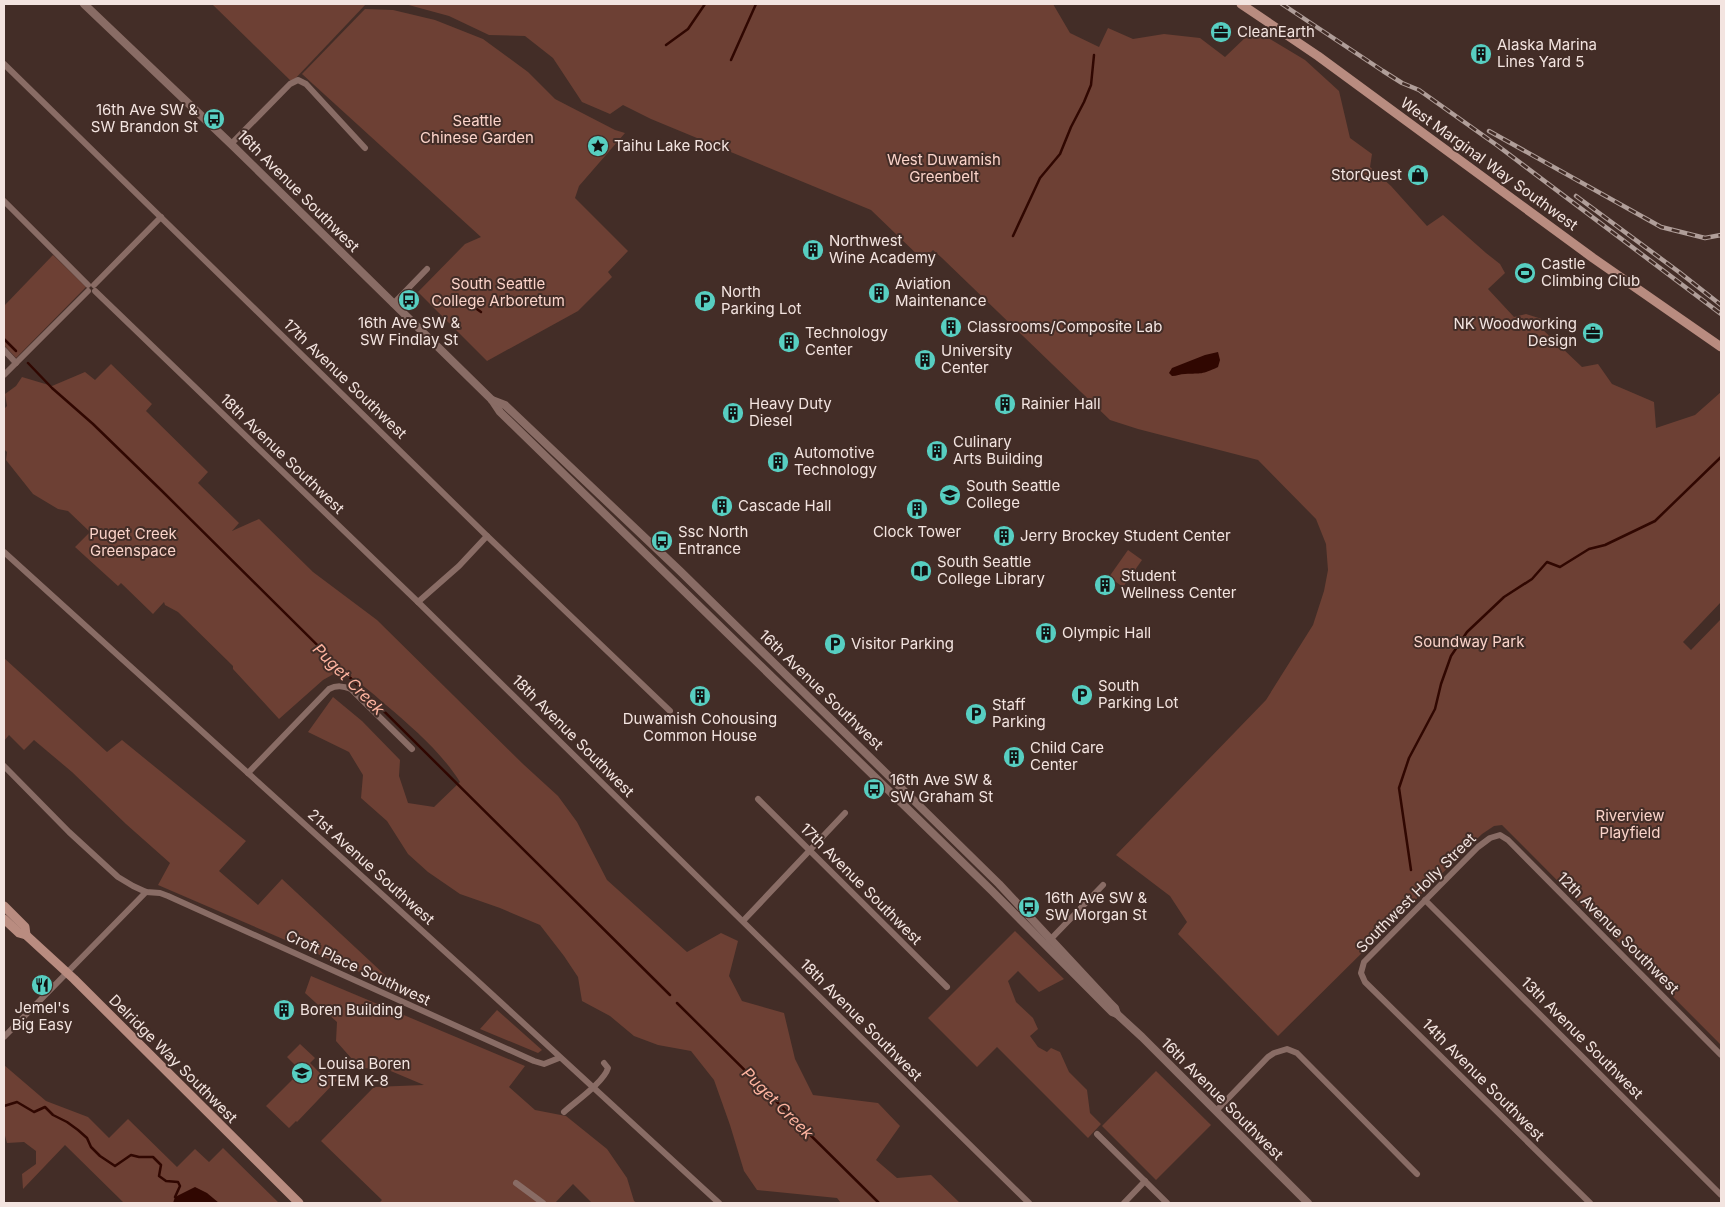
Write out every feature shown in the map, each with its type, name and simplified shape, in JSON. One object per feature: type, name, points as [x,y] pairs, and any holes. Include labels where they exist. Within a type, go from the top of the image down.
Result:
[{"type":"main road","name":"West Marginal Way Southwest","points":[[1241,4],[1318,56],[1586,252],[1721,347]]},
{"type":"main road","name":"Delridge Way Southwest","points":[[4,906],[25,927],[26,935]]},
{"type":"main road","name":"Delridge Way Southwest","points":[[4,918],[19,933],[26,935],[68,973],[299,1203]]},
{"type":"street","name":"16th Avenue Southwest","points":[[84,4],[231,144],[492,400],[500,412],[541,453],[1048,941]]},
{"type":"street","name":"17th Avenue Southwest","points":[[4,64],[670,711]]},
{"type":"street","points":[[231,144],[290,84],[298,80],[306,84],[365,148]]},
{"type":"street","name":"18th Avenue Southwest","points":[[4,201],[91,288],[418,602],[1029,1203]]},
{"type":"street","points":[[4,375],[161,217]]},
{"type":"street","points":[[393,304],[426,269]]},
{"type":"street","points":[[4,350],[16,363]]},
{"type":"street","name":"16th Avenue Southwest","points":[[492,400],[505,405],[680,571],[999,884],[1112,1012],[1117,1014],[1308,1203]]},
{"type":"street","points":[[418,602],[459,566],[488,536]]},
{"type":"street","name":"21st Avenue Southwest","points":[[4,552],[719,1203]]},
{"type":"street","points":[[248,773],[328,689],[334,686],[342,686],[351,690],[412,749]]},
{"type":"street","name":"Croft Place Southwest","points":[[4,766],[108,868],[125,882],[146,892],[160,893],[168,896],[534,1061],[544,1064],[559,1058]]},
{"type":"street","name":"17th Avenue Southwest","points":[[758,799],[947,987]]},
{"type":"street","points":[[743,921],[845,813]]},
{"type":"street","name":"12th Avenue Southwest","points":[[1494,836],[1500,835],[1508,840],[1721,1055]]},
{"type":"street","name":"Southwest Holly Street","points":[[1361,972],[1364,962],[1478,847],[1494,836]]},
{"type":"street","points":[[1048,941],[1103,886]]},
{"type":"street","points":[[4,1037],[146,892]]},
{"type":"street","name":"13th Avenue Southwest","points":[[1425,900],[1721,1194]]},
{"type":"street","name":"14th Avenue Southwest","points":[[1361,972],[1365,982],[1590,1203]]},
{"type":"street","points":[[1216,1111],[1268,1057],[1281,1050],[1291,1050],[1297,1053],[1417,1174]]},
{"type":"street","points":[[564,1112],[607,1072],[608,1068],[604,1063]]},
{"type":"street","points":[[1097,1134],[1167,1203]]},
{"type":"street","points":[[1124,1203],[1144,1181]]},
{"type":"street","points":[[516,1183],[542,1203]]},
{"type":"green space","points":[[212,4],[366,4],[292,82]]},
{"type":"green space","points":[[405,4],[1053,4],[1070,33],[1099,47],[1108,28],[1133,39],[1164,34],[1200,38],[1225,57],[1255,30],[1305,60],[1339,91],[1350,138],[1372,154],[1370,167],[1391,186],[1427,226],[1443,215],[1500,264],[1505,273],[1488,289],[1514,317],[1526,314],[1545,320],[1542,329],[1582,367],[1598,364],[1612,384],[1654,402],[1656,428],[1695,415],[1721,392],[1721,602],[1683,642],[1691,650],[1721,619],[1721,1045],[1502,825],[1494,826],[1482,834],[1278,1036],[1178,934],[1187,922],[1170,896],[1116,855],[1266,700],[1313,625],[1324,591],[1328,570],[1326,544],[1316,519],[1258,460],[1110,420],[933,250],[923,260],[871,210],[651,119],[623,105],[610,114],[582,102],[553,58],[525,36],[489,35],[449,16]]},
{"type":"green space","name":"Seattle Chinese Garden","points":[[365,9],[393,10],[435,20],[483,39],[528,72],[555,99],[615,130],[625,133],[579,186],[575,198],[628,251],[608,272],[612,277],[578,311],[487,361],[418,292],[465,244],[481,237],[302,74]]},
{"type":"green space","points":[[53,255],[86,287],[16,358],[4,345],[4,306]]},
{"type":"green space","name":"Puget Creek Greenspace","points":[[111,364],[152,404],[146,411],[208,472],[198,483],[239,523],[232,531],[259,519],[313,572],[377,620],[558,796],[577,822],[607,880],[687,952],[721,933],[738,941],[729,976],[742,1001],[784,1013],[795,1059],[813,1095],[878,1103],[900,1126],[876,1160],[897,1178],[931,1175],[960,1203],[841,1203],[837,1198],[757,1190],[744,1171],[714,1080],[691,1051],[658,1045],[634,1036],[610,1016],[582,1001],[578,977],[540,925],[460,894],[428,872],[408,854],[387,821],[361,798],[363,775],[349,752],[308,732],[333,697],[362,721],[400,760],[399,776],[408,803],[434,807],[460,782],[444,761],[416,732],[364,686],[339,671],[323,680],[279,719],[233,669],[233,666],[178,612],[165,605],[164,602],[153,614],[121,583],[118,586],[75,547],[90,532],[68,511],[58,509],[33,494],[6,460],[7,452],[4,449],[4,409],[7,406],[5,394],[16,386],[22,377],[52,386],[85,372],[95,380]]},
{"type":"green space","points":[[1128,550],[1142,560],[1123,587],[1109,577]]},
{"type":"green space","points":[[4,658],[107,752],[122,740],[246,841],[219,871],[258,905],[282,879],[401,990],[158,885],[170,863],[72,772],[34,740],[24,750],[9,735],[4,741]]},
{"type":"green space","points":[[1015,931],[1064,979],[1039,992],[1018,971],[1008,981],[1016,1002],[1033,1018],[1038,1029],[1030,1036],[1038,1047],[1047,1052],[1051,1048],[1060,1052],[1069,1072],[1087,1090],[1090,1113],[1101,1124],[1088,1138],[997,1047],[977,1067],[928,1018]]},
{"type":"green space","points":[[311,976],[525,1066],[509,1087],[535,1110],[566,1116],[607,1149],[627,1178],[634,1201],[637,1203],[592,1203],[573,1184],[555,1203],[379,1203],[382,1200],[321,1141],[374,1087],[424,1085],[386,1069],[360,1068],[336,1041],[337,1022],[305,993]]},
{"type":"green space","points":[[497,1010],[542,1050],[538,1053],[480,1029]]},
{"type":"green space","points":[[300,1044],[315,1058],[310,1063],[324,1077],[329,1072],[337,1080],[289,1128],[266,1106],[301,1071],[287,1057]]},
{"type":"green space","points":[[4,1065],[46,1101],[88,1117],[109,1138],[128,1119],[177,1167],[195,1149],[209,1162],[223,1148],[279,1203],[124,1203],[65,1145],[23,1189],[22,1174],[36,1164],[36,1151],[24,1142],[7,1143],[4,1132]]},
{"type":"green space","points":[[1156,1071],[1211,1125],[1156,1180],[1102,1126]]},
{"type":"shaded area","points":[[1218,352],[1220,360],[1218,367],[1212,370],[1174,376],[1169,373],[1172,368]]},
{"type":"shaded area","points":[[195,1187],[207,1193],[219,1203],[173,1203],[175,1197]]},
{"type":"waterway","points":[[666,45],[688,29],[705,4]]},
{"type":"waterway","points":[[731,60],[756,4]]},
{"type":"waterway","points":[[1013,236],[1040,178],[1060,154],[1084,102],[1091,85],[1094,55]]},
{"type":"waterway","points":[[462,304],[467,302],[481,312]]},
{"type":"waterway","name":"Puget Creek","points":[[4,339],[16,351]]},
{"type":"waterway","name":"Puget Creek","points":[[28,363],[52,388],[93,424],[162,491],[670,995]]},
{"type":"waterway","points":[[1411,870],[1399,788],[1409,758],[1435,709],[1451,656],[1467,632],[1504,597],[1532,579],[1547,562],[1560,567],[1589,549],[1605,545],[1655,521],[1721,457]]},
{"type":"waterway","name":"Puget Creek","points":[[677,1003],[879,1203]]},
{"type":"waterway","points":[[4,1106],[17,1102],[34,1112],[45,1107],[53,1115],[78,1130],[87,1138],[91,1147],[100,1156],[115,1166],[131,1155],[153,1157],[161,1165],[159,1176],[166,1181],[178,1182],[180,1186],[175,1197]]},
{"type":"railway","points":[[1282,4],[1402,83],[1419,90],[1498,146],[1721,314]]},
{"type":"railway","points":[[1489,131],[1661,227],[1705,238],[1721,235]]},
{"type":"railway","points":[[1576,196],[1721,305]]},
{"type":"place","name":"CleanEarth","points":[[1221,32]]},
{"type":"place","name":"Alaska Marina Lines Yard 5","points":[[1481,54]]},
{"type":"place","name":"16th Ave SW & SW Brandon St","points":[[214,119]]},
{"type":"place","name":"Taihu Lake Rock","points":[[598,146]]},
{"type":"place","name":"StorQuest","points":[[1418,175]]},
{"type":"place","name":"Northwest Wine Academy","points":[[813,250]]},
{"type":"place","name":"Castle Climbing Club","points":[[1525,273]]},
{"type":"place","name":"Aviation Maintenance","points":[[879,293]]},
{"type":"place","name":"16th Ave SW & SW Findlay St","points":[[409,300]]},
{"type":"place","name":"North Parking Lot","points":[[705,301]]},
{"type":"place","name":"Classrooms/Composite Lab","points":[[951,327]]},
{"type":"place","name":"NK Woodworking Design","points":[[1593,333]]},
{"type":"place","name":"Technology Center","points":[[789,342]]},
{"type":"place","name":"University Center","points":[[925,360]]},
{"type":"place","name":"Rainier Hall","points":[[1005,404]]},
{"type":"place","name":"Heavy Duty Diesel","points":[[733,413]]},
{"type":"place","name":"Culinary Arts Building","points":[[937,451]]},
{"type":"place","name":"Automotive Technology","points":[[778,462]]},
{"type":"place","name":"South Seattle College","points":[[950,495]]},
{"type":"place","name":"Cascade Hall","points":[[722,506]]},
{"type":"place","name":"Clock Tower","points":[[917,509]]},
{"type":"place","name":"Jerry Brockey Student Center","points":[[1004,536]]},
{"type":"place","name":"Ssc North Entrance","points":[[662,541]]},
{"type":"place","name":"South Seattle College Library","points":[[921,571]]},
{"type":"place","name":"Student Wellness Center","points":[[1105,585]]},
{"type":"place","name":"Olympic Hall","points":[[1046,633]]},
{"type":"place","name":"Visitor Parking","points":[[835,644]]},
{"type":"place","name":"South Parking Lot","points":[[1082,695]]},
{"type":"place","name":"Duwamish Cohousing Common House","points":[[700,696]]},
{"type":"place","name":"Staff Parking","points":[[976,714]]},
{"type":"place","name":"Child Care Center","points":[[1014,757]]},
{"type":"place","name":"16th Ave SW & SW Graham St","points":[[874,789]]},
{"type":"place","name":"16th Ave SW & SW Morgan St","points":[[1029,907]]},
{"type":"place","name":"Jemel's Big Easy","points":[[42,985]]},
{"type":"place","name":"Boren Building","points":[[284,1010]]},
{"type":"place","name":"Louisa Boren STEM K-8","points":[[302,1073]]},
{"type":"park label","name":"West Duwamish Greenbelt","points":[[944,168]]},
{"type":"park label","name":"South Seattle College Arboretum","points":[[498,292]]},
{"type":"park label","name":"Soundway Park","points":[[1469,642]]},
{"type":"park label","name":"Riverview Playfield","points":[[1630,824]]}]
